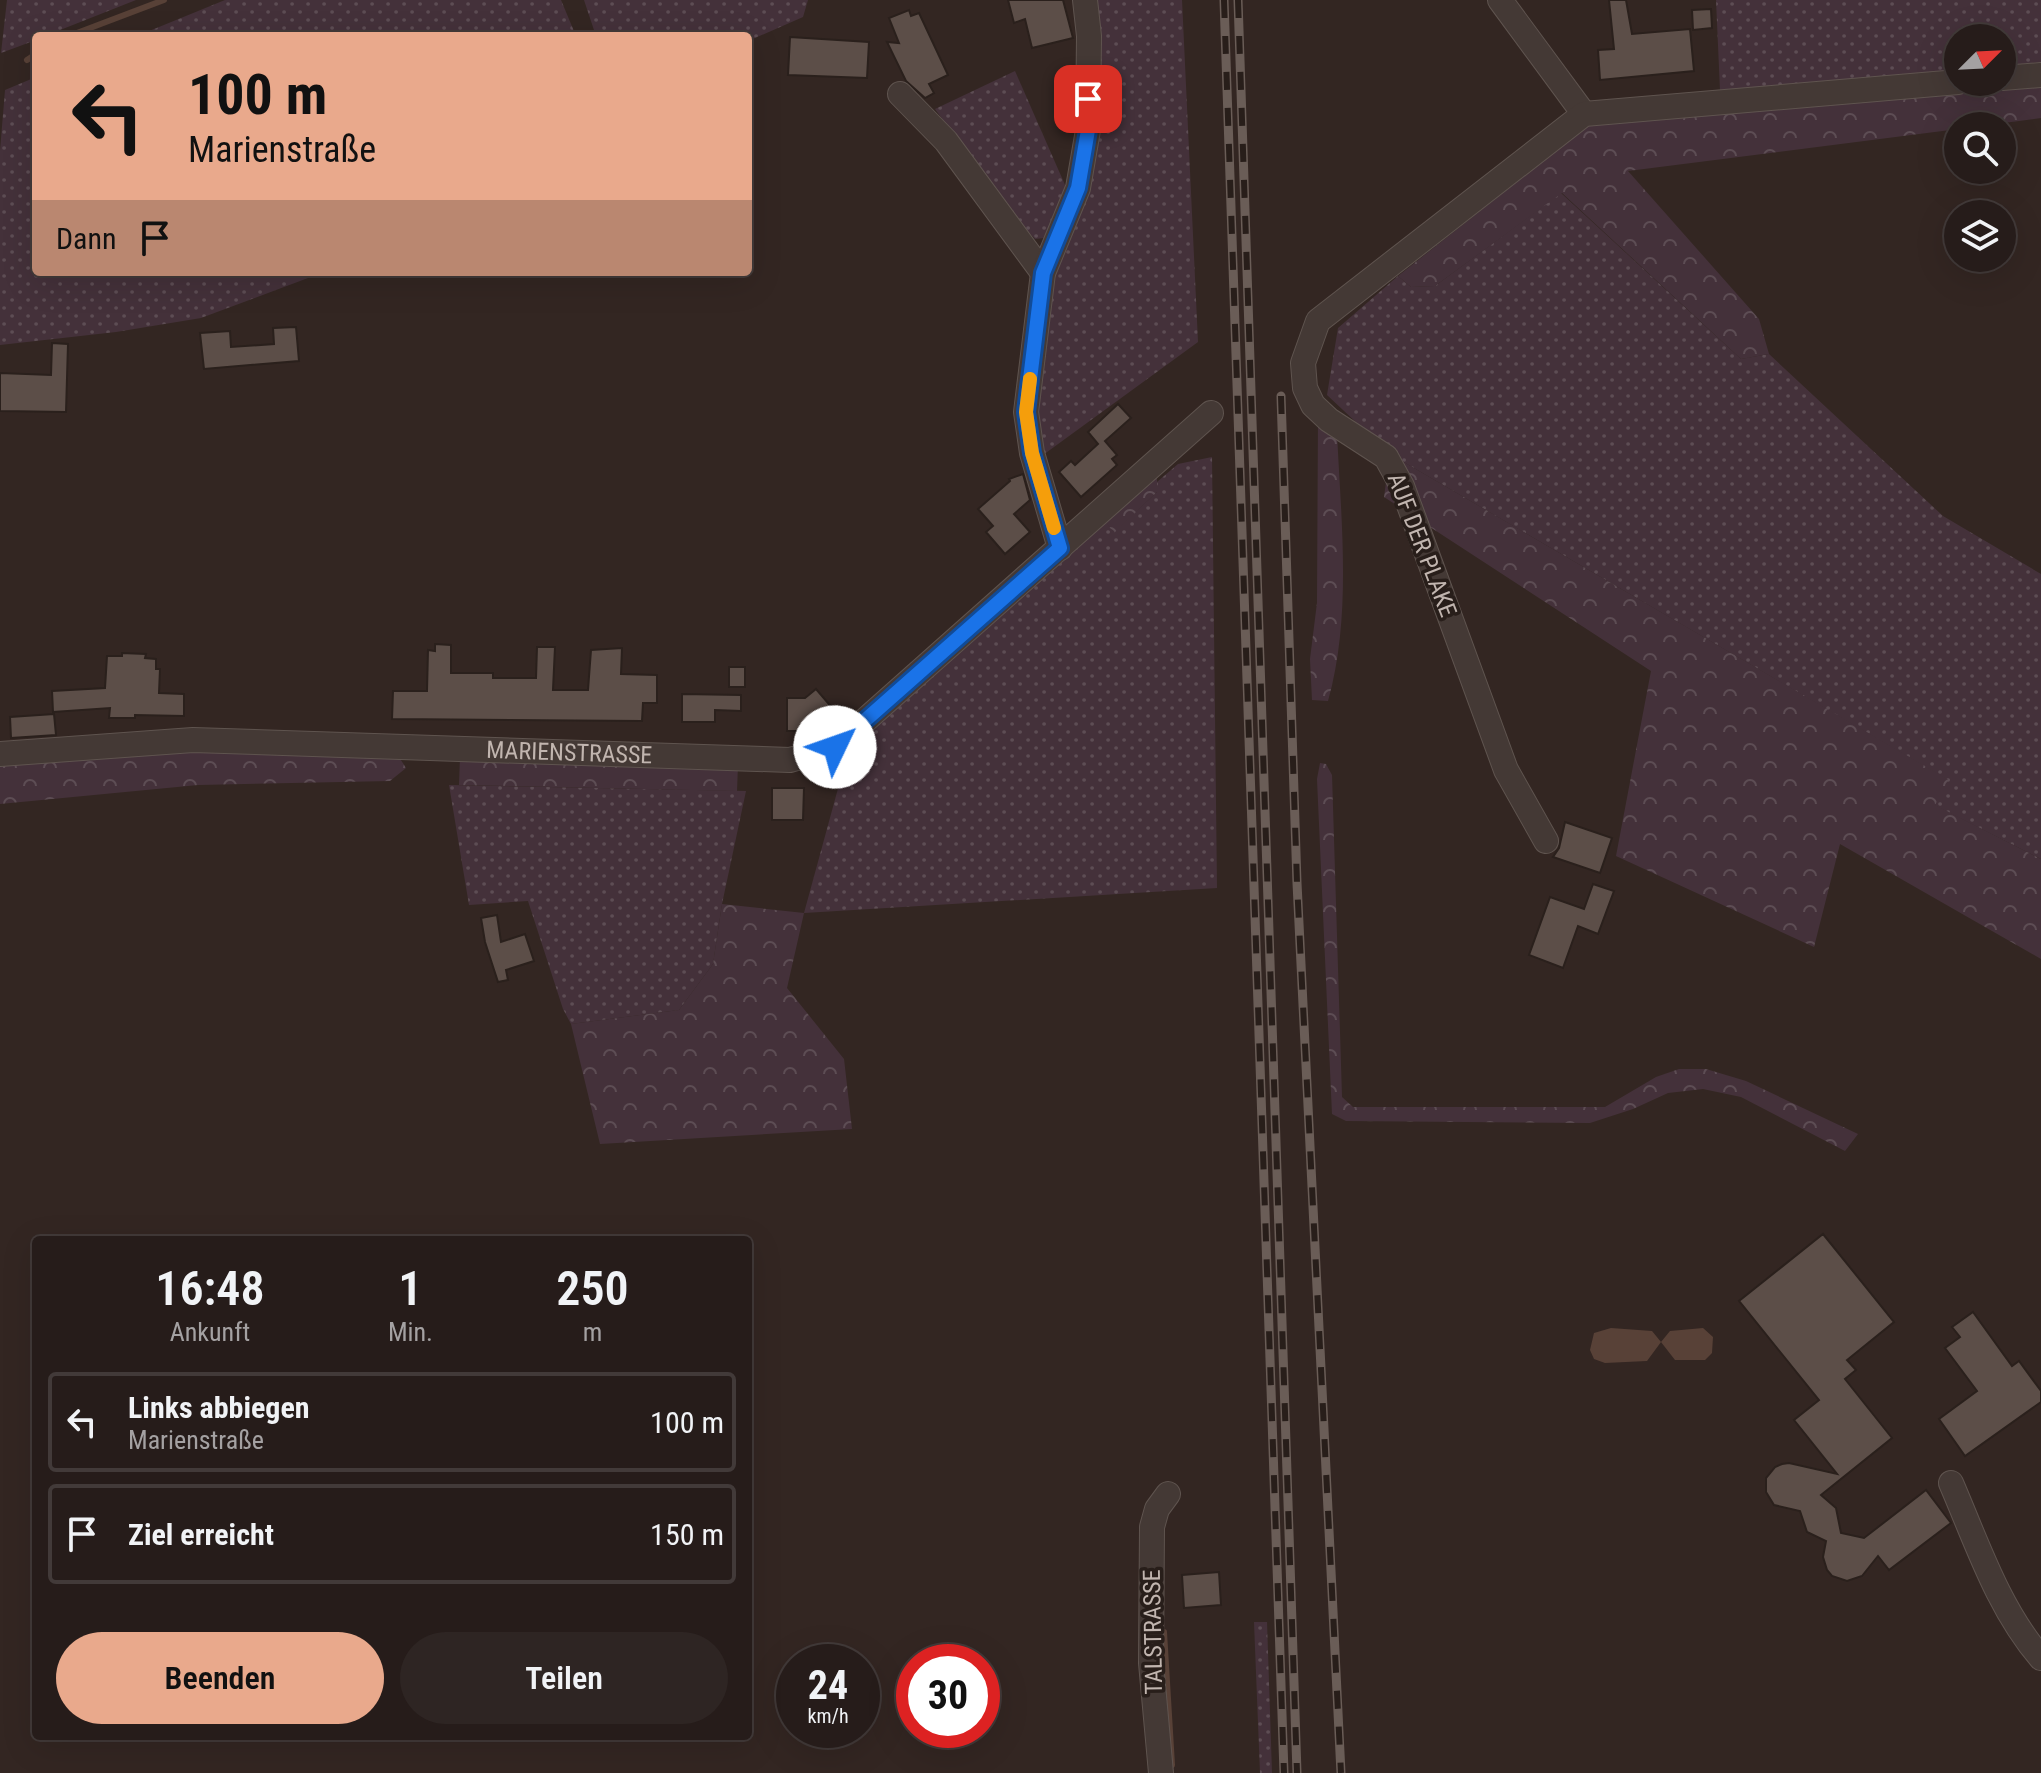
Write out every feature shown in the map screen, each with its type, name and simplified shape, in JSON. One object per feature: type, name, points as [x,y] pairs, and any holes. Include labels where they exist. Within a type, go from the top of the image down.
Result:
[{"type":"street","points":[[1060,548],[1032,453],[1026,412],[1043,273],[1078,188],[1088,130],[1089,36],[1085,0]]},
{"type":"street","points":[[1500,0],[1584,114],[1944,83]]},
{"type":"street","points":[[2016,77],[2041,75]]},
{"type":"street","points":[[900,94],[946,141],[1043,273]]},
{"type":"street","name":"AUF DER PLAKE","points":[[1546,841],[1506,770],[1402,486],[1386,457],[1329,420],[1313,405],[1305,388],[1303,363],[1318,321],[1584,114]]},
{"type":"street","name":"MARIENSTRASSE","points":[[0,754],[193,740],[790,760],[835,747],[1211,413]]},
{"type":"street","points":[[1951,1483],[2001,1598],[2025,1639],[2041,1658]]},
{"type":"street","name":"TALSTRASSE","points":[[1161,1773],[1151,1663],[1152,1527],[1157,1509],[1168,1494]]},
{"type":"green space","points":[[7,0],[136,0],[55,32],[32,32],[32,41],[1,53]]},
{"type":"green space","points":[[225,0],[561,0],[574,32],[147,32]]},
{"type":"green space","points":[[584,0],[808,0],[803,17],[752,39],[752,32],[595,32]]},
{"type":"green space","points":[[1091,0],[1182,0],[1198,342],[1043,455],[1035,430],[1057,251],[1082,194]]},
{"type":"green space","points":[[1716,0],[2041,0],[2041,62],[2016,65],[2016,24],[1944,24],[1944,71],[1720,90]]},
{"type":"green space","points":[[1015,71],[1069,194],[1044,238],[1035,239],[1007,208],[935,109]]},
{"type":"green space","points":[[32,79],[32,276],[313,276],[201,318],[116,332],[0,345],[0,151],[5,90]]},
{"type":"green space","points":[[2041,87],[2041,118],[2016,121],[2016,112],[1944,112],[1944,131],[1628,171],[1759,319],[1769,354],[1741,359],[1562,193],[1435,286],[1411,287],[1398,276],[1594,121],[1944,94],[2016,96],[2016,89]]},
{"type":"green space","points":[[1561,193],[1741,359],[1769,354],[1943,516],[2041,574],[2041,859],[1934,805],[1948,780],[1390,454],[1327,395],[1338,328],[1398,276],[1411,287],[1435,286]]},
{"type":"green space","points":[[1318,422],[1337,433],[1342,534],[1340,635],[1328,701],[1312,700],[1310,659],[1317,603]]},
{"type":"green space","points":[[1390,454],[1949,780],[1935,805],[2041,859],[2041,959],[1840,844],[1814,947],[1616,856],[1651,671],[1384,497]]},
{"type":"green space","points":[[1212,457],[1217,888],[804,913],[851,741],[1102,517],[1114,532],[1157,492],[1157,482],[1178,464]]},
{"type":"green space","points":[[1157,469],[1157,492],[1114,533],[1102,517]]},
{"type":"green space","points":[[195,750],[399,757],[406,768],[390,781],[198,785],[0,804],[0,763]]},
{"type":"green space","points":[[460,757],[738,764],[737,791],[459,785]]},
{"type":"green space","points":[[1320,763],[1326,764],[1332,775],[1342,1097],[1353,1107],[1605,1107],[1656,1077],[1679,1069],[1706,1069],[1746,1081],[1858,1134],[1845,1151],[1741,1097],[1703,1089],[1668,1093],[1590,1123],[1346,1121],[1332,1114],[1317,779]]},
{"type":"green space","points":[[449,785],[746,791],[722,904],[713,964],[679,1010],[571,1024],[563,1009],[528,901],[469,905]]},
{"type":"green space","points":[[722,904],[804,913],[787,988],[844,1059],[852,1129],[600,1144],[571,1024],[679,1010],[713,964]]},
{"type":"green space","points":[[1254,1622],[1267,1622],[1272,1773],[1260,1773]]},
{"type":"shaded area","points":[[1611,1328],[1652,1331],[1661,1342],[1647,1361],[1605,1363],[1594,1359],[1590,1350],[1594,1333]]},
{"type":"shaded area","points":[[1703,1328],[1713,1337],[1712,1353],[1705,1360],[1675,1360],[1661,1342],[1670,1331]]},
{"type":"building","points":[[1008,0],[1063,0],[1073,38],[1032,48],[1025,19],[1014,23]]},
{"type":"building","points":[[1609,0],[1626,0],[1632,34],[1690,29],[1694,71],[1600,80],[1598,50],[1614,49]]},
{"type":"building","points":[[1711,9],[1712,28],[1693,30],[1692,10]]},
{"type":"building","points":[[909,10],[911,16],[919,13],[948,75],[929,84],[934,93],[925,98],[906,81],[887,42],[899,43],[889,18]]},
{"type":"building","points":[[790,37],[869,42],[867,78],[788,75]]},
{"type":"building","points":[[296,327],[299,361],[204,369],[200,333],[230,331],[231,347],[274,344],[273,328]]},
{"type":"building","points":[[52,343],[68,344],[66,412],[0,411],[0,373],[51,375]]},
{"type":"building","points":[[1118,404],[1131,418],[1105,441],[1117,455],[1112,459],[1117,465],[1081,497],[1059,472],[1071,461],[1075,465],[1098,444],[1088,432]]},
{"type":"building","points":[[1023,474],[1030,500],[1014,514],[1030,532],[1005,554],[986,532],[993,526],[978,509],[1009,479]]},
{"type":"building","points":[[435,644],[451,645],[451,673],[493,673],[493,678],[536,678],[537,647],[555,647],[553,690],[588,690],[591,650],[622,648],[621,674],[657,675],[657,703],[643,703],[642,721],[392,719],[393,691],[427,691],[428,650],[435,651]]},
{"type":"building","points":[[122,653],[146,654],[145,658],[156,659],[156,669],[160,669],[159,693],[184,694],[184,716],[109,718],[110,708],[53,712],[52,691],[105,688],[107,656],[122,656]]},
{"type":"building","points":[[729,667],[745,667],[745,687],[729,687]]},
{"type":"building","points":[[816,689],[834,710],[810,731],[787,731],[787,698],[805,698]]},
{"type":"building","points":[[682,694],[741,695],[741,711],[715,710],[715,722],[682,722]]},
{"type":"building","points":[[54,714],[56,735],[11,738],[10,717]]},
{"type":"building","points":[[772,788],[804,788],[803,820],[772,820]]},
{"type":"building","points":[[1565,822],[1612,838],[1600,873],[1553,857],[1559,848]]},
{"type":"building","points":[[1593,884],[1614,891],[1598,934],[1578,926],[1563,968],[1529,955],[1550,897],[1584,909]]},
{"type":"building","points":[[497,915],[501,942],[525,934],[534,961],[506,970],[508,980],[498,982],[481,918]]},
{"type":"building","points":[[1823,1234],[1894,1322],[1847,1360],[1856,1370],[1845,1379],[1892,1438],[1821,1495],[1836,1508],[1841,1533],[1864,1538],[1926,1490],[1951,1523],[1889,1570],[1878,1556],[1862,1576],[1847,1581],[1832,1576],[1827,1570],[1823,1557],[1826,1541],[1807,1532],[1800,1511],[1774,1505],[1766,1492],[1766,1478],[1782,1464],[1837,1474],[1794,1420],[1819,1400],[1739,1301]]},
{"type":"building","points":[[1973,1312],[2012,1366],[2019,1361],[2041,1391],[2041,1402],[1965,1456],[1939,1419],[1977,1391],[1945,1348],[1960,1337],[1952,1327]]},
{"type":"building","points":[[1219,1572],[1221,1605],[1184,1608],[1182,1575]]},
{"type":"waterway","points":[[80,32],[164,0]]},
{"type":"waterway","points":[[27,60],[32,57]]},
{"type":"waterway","points":[[1164,1632],[1172,1765]]},
{"type":"railway","points":[[1224,0],[1284,1773]]},
{"type":"railway","points":[[1238,0],[1297,1773]]},
{"type":"railway","points":[[1281,396],[1297,883],[1341,1773]]},
{"type":"slow traffic","points":[[1030,379],[1026,412],[1032,453],[1054,528]]},
{"type":"route","points":[[835,747],[1060,548],[1032,453],[1026,412],[1043,273],[1078,188],[1088,130],[1088,99]]}]
